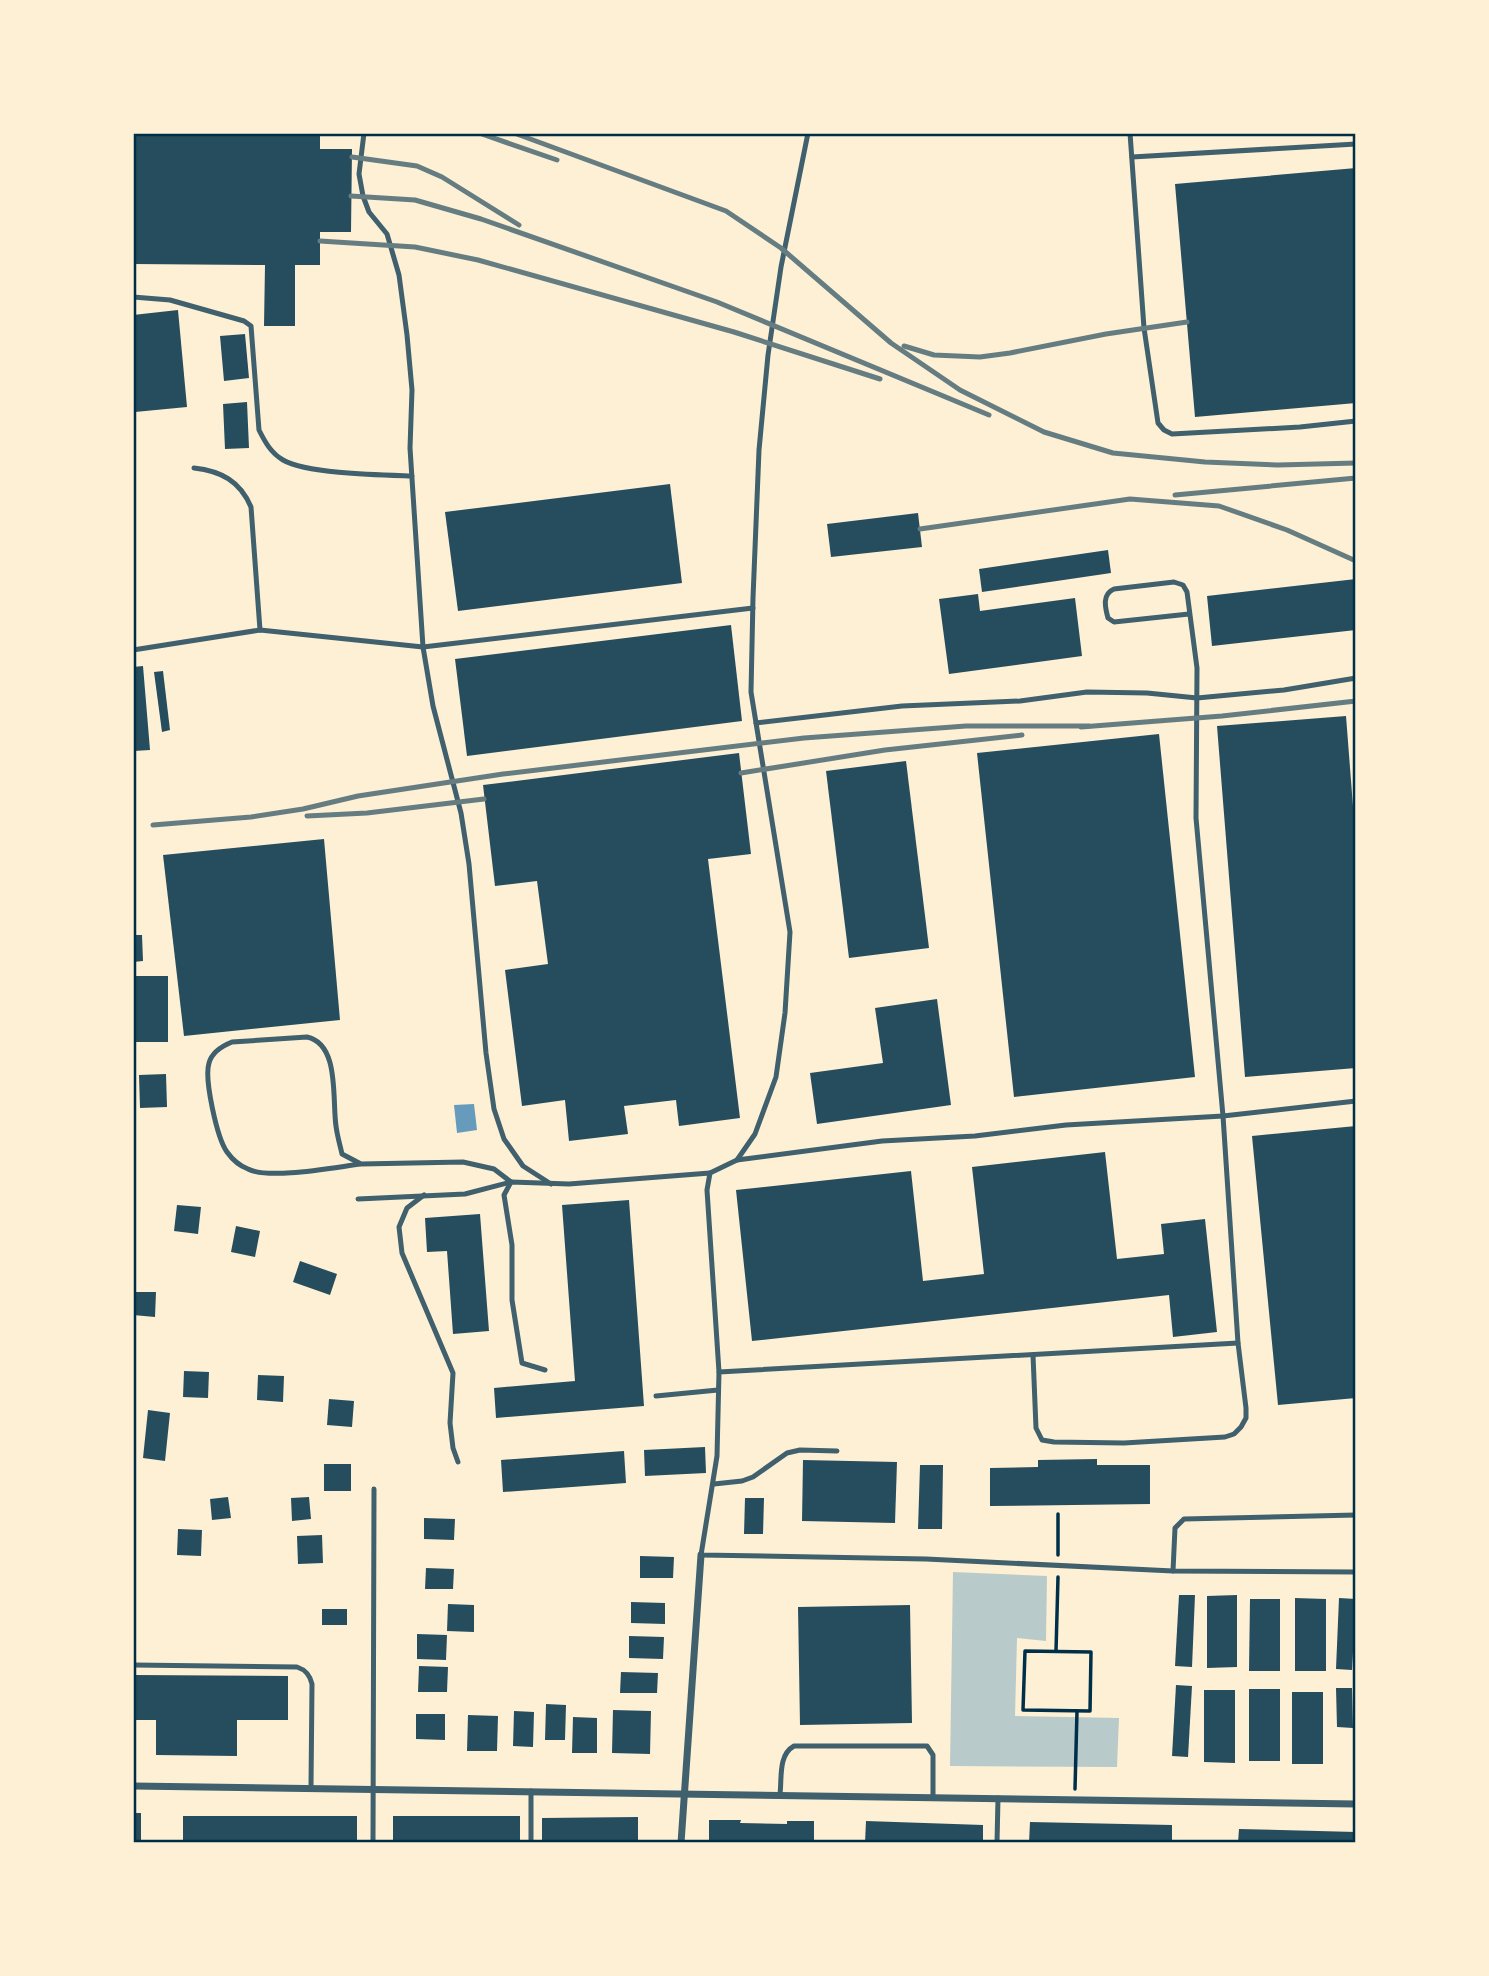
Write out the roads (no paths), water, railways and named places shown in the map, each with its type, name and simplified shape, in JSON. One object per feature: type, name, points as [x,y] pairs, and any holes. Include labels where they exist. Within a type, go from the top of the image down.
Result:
[{"type":"street","points":[[681,1843],[701,1555]]},
{"type":"street","points":[[133,1786],[1356,1804]]},
{"type":"lane","points":[[364,133],[359,174],[363,196],[369,212],[387,234],[399,275],[412,390],[410,448],[423,647],[433,706],[461,813],[469,864],[486,1053],[495,1109],[504,1139],[523,1166],[551,1184]]},
{"type":"lane","points":[[737,1160],[755,1134],[776,1077],[785,1013],[790,932],[751,692],[752,608],[759,450],[768,355],[781,267],[808,133]]},
{"type":"lane","points":[[1047,133],[1130,133],[1145,334],[1156,415],[1164,430],[1172,434],[1356,421]]},
{"type":"lane","points":[[1132,157],[1356,144]]},
{"type":"lane","points":[[133,297],[170,300],[244,321],[251,327],[259,430],[266,444],[284,461],[348,472],[412,476]]},
{"type":"lane","points":[[194,468],[213,470],[235,482],[251,507],[260,630]]},
{"type":"lane","points":[[1033,1354],[1035,1418],[1038,1435],[1042,1440],[1124,1443],[1225,1437],[1234,1434],[1246,1418],[1238,1343],[1223,1116],[1196,818],[1196,668],[1186,587],[1179,582],[1114,589],[1110,590],[1105,598],[1108,618],[1114,622],[1189,614]]},
{"type":"lane","points":[[133,650],[260,630],[423,647],[752,608]]},
{"type":"lane","points":[[756,723],[902,706],[1020,701],[1087,692],[1147,693],[1197,698],[1284,690],[1356,678]]},
{"type":"lane","points":[[361,1164],[342,1154],[335,1124],[334,1088],[328,1059],[322,1044],[316,1039],[307,1037],[232,1042],[221,1046],[212,1055],[208,1065],[215,1123],[223,1145],[236,1162],[249,1170],[262,1173],[361,1164],[463,1161],[494,1169],[511,1182]]},
{"type":"lane","points":[[358,1199],[464,1194],[511,1182],[551,1184],[710,1173],[737,1160],[881,1141],[975,1136],[1066,1125],[1223,1116],[1356,1101]]},
{"type":"lane","points":[[710,1173],[707,1190],[719,1372],[717,1456],[701,1555],[926,1559],[1173,1571],[1356,1572]]},
{"type":"lane","points":[[511,1182],[504,1195],[512,1245],[512,1300],[518,1343],[522,1363],[545,1370]]},
{"type":"lane","points":[[424,1195],[408,1208],[399,1227],[402,1253],[453,1373],[450,1423],[458,1462]]},
{"type":"lane","points":[[719,1372],[1238,1343]]},
{"type":"lane","points":[[656,1396],[718,1390]]},
{"type":"lane","points":[[714,1484],[742,1481],[752,1477],[787,1453],[800,1450],[837,1451]]},
{"type":"lane","points":[[373,1843],[374,1489]]},
{"type":"lane","points":[[1173,1571],[1175,1528],[1184,1518],[1356,1515]]},
{"type":"lane","points":[[133,1665],[303,1669],[311,1678],[312,1684],[311,1787]]},
{"type":"lane","points":[[780,1794],[783,1756],[794,1746],[928,1746],[933,1755],[933,1797]]},
{"type":"lane","points":[[531,1791],[531,1843]]},
{"type":"lane","points":[[997,1843],[998,1798]]},
{"type":"water","points":[[474,1104],[477,1130],[457,1133],[454,1105]]},
{"type":"railway","points":[[479,133],[557,160]]},
{"type":"railway","points":[[514,133],[726,211],[781,248],[891,343],[960,390],[1044,432],[1113,453],[1205,462],[1278,465],[1356,463]]},
{"type":"railway","points":[[352,157],[417,166],[442,177],[519,225]]},
{"type":"railway","points":[[351,196],[415,200],[481,219],[717,302],[989,415]]},
{"type":"railway","points":[[320,241],[415,247],[478,260],[734,332],[880,379]]},
{"type":"railway","points":[[904,346],[934,355],[980,357],[1187,322]]},
{"type":"railway","points":[[1175,495],[1356,478]]},
{"type":"railway","points":[[920,529],[1130,499],[1219,506],[1287,530],[1356,561]]},
{"type":"railway","points":[[1081,727],[1222,716],[1356,701]]},
{"type":"railway","points":[[153,825],[251,817],[303,809],[358,796],[503,774],[804,738],[966,726],[1089,726]]},
{"type":"railway","points":[[741,773],[885,750],[1022,735]]},
{"type":"railway","points":[[307,816],[367,813],[484,799]]}]
